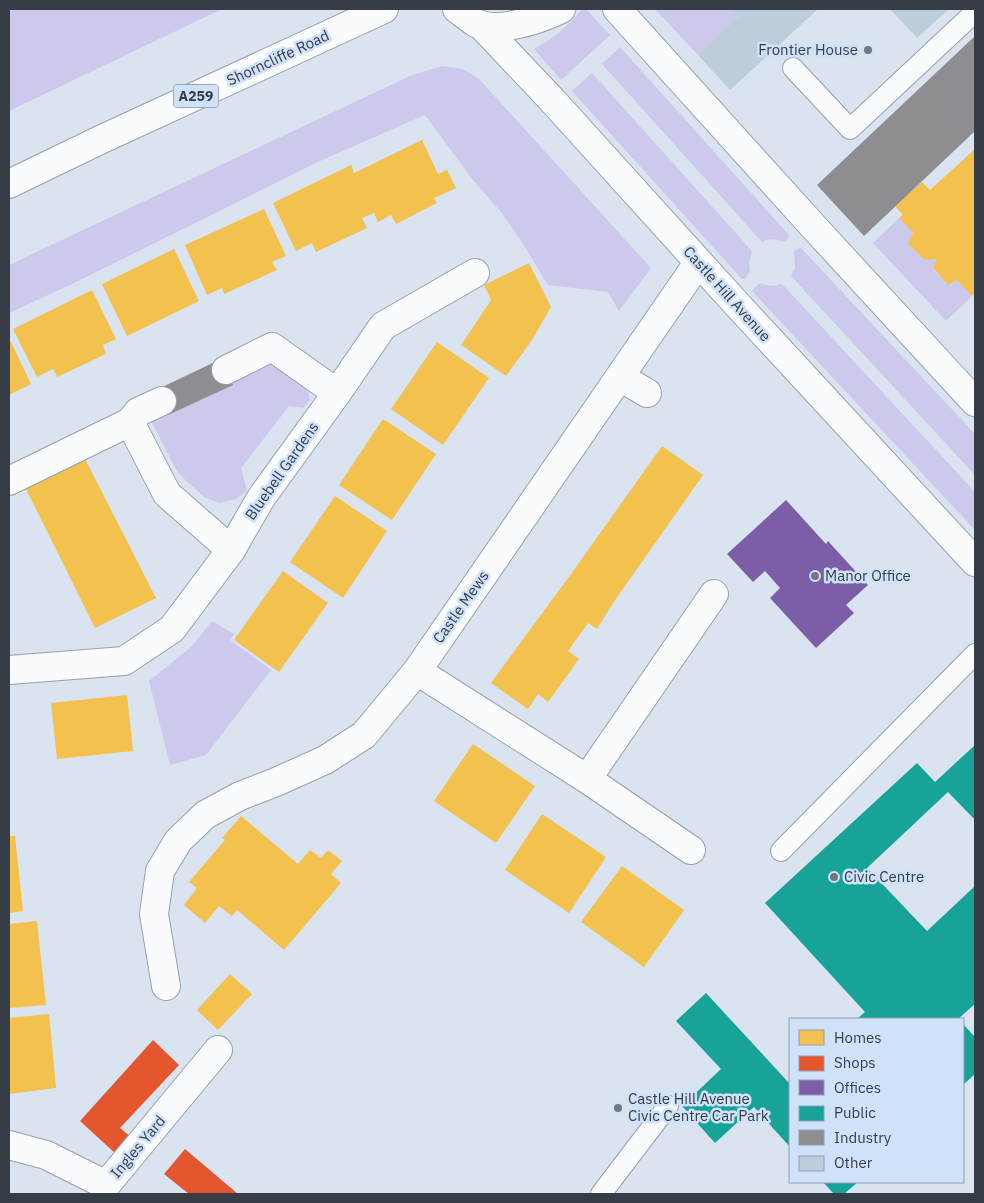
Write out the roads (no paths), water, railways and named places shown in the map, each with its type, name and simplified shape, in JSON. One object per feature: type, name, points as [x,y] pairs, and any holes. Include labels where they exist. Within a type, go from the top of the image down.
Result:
[{"type":"main road","name":"Shorncliffe Road","points":[[9,184],[384,9]]},
{"type":"main road","name":"Castle Hill Avenue","points":[[457,9],[481,25],[552,100],[698,263],[975,562]]},
{"type":"main road","points":[[481,25],[499,27],[530,21],[561,9]]},
{"type":"main road","points":[[617,9],[975,402]]},
{"type":"main road","name":"Castle Mews","points":[[166,986],[154,914],[160,871],[178,841],[205,815],[240,796],[325,760],[364,735],[417,671],[698,263]]},
{"type":"main road","name":"Bluebell Gardens","points":[[9,670],[124,661],[172,629],[230,550],[261,498],[383,326],[475,273]]},
{"type":"main road","points":[[226,370],[272,347],[337,393]]},
{"type":"main road","points":[[620,377],[648,393]]},
{"type":"main road","points":[[9,481],[130,422],[138,412],[162,401]]},
{"type":"main road","points":[[130,422],[167,494],[230,550]]},
{"type":"main road","points":[[588,779],[714,594]]},
{"type":"main road","points":[[417,671],[588,779],[691,850]]},
{"type":"main road","name":"Ingles Yard","points":[[9,1145],[46,1156],[106,1185],[218,1050]]},
{"type":"lane","points":[[793,68],[850,130],[975,12]]},
{"type":"lane","points":[[782,852],[975,654]]},
{"type":"lane","points":[[601,1194],[668,1106]]},
{"type":"place","name":"Frontier House","points":[[868,50]]},
{"type":"place","name":"Manor Office","points":[[815,576]]},
{"type":"place","name":"Civic Centre","points":[[834,877]]},
{"type":"place","name":"Castle Hill Avenue Civic Centre Car Park","points":[[618,1108]]}]
